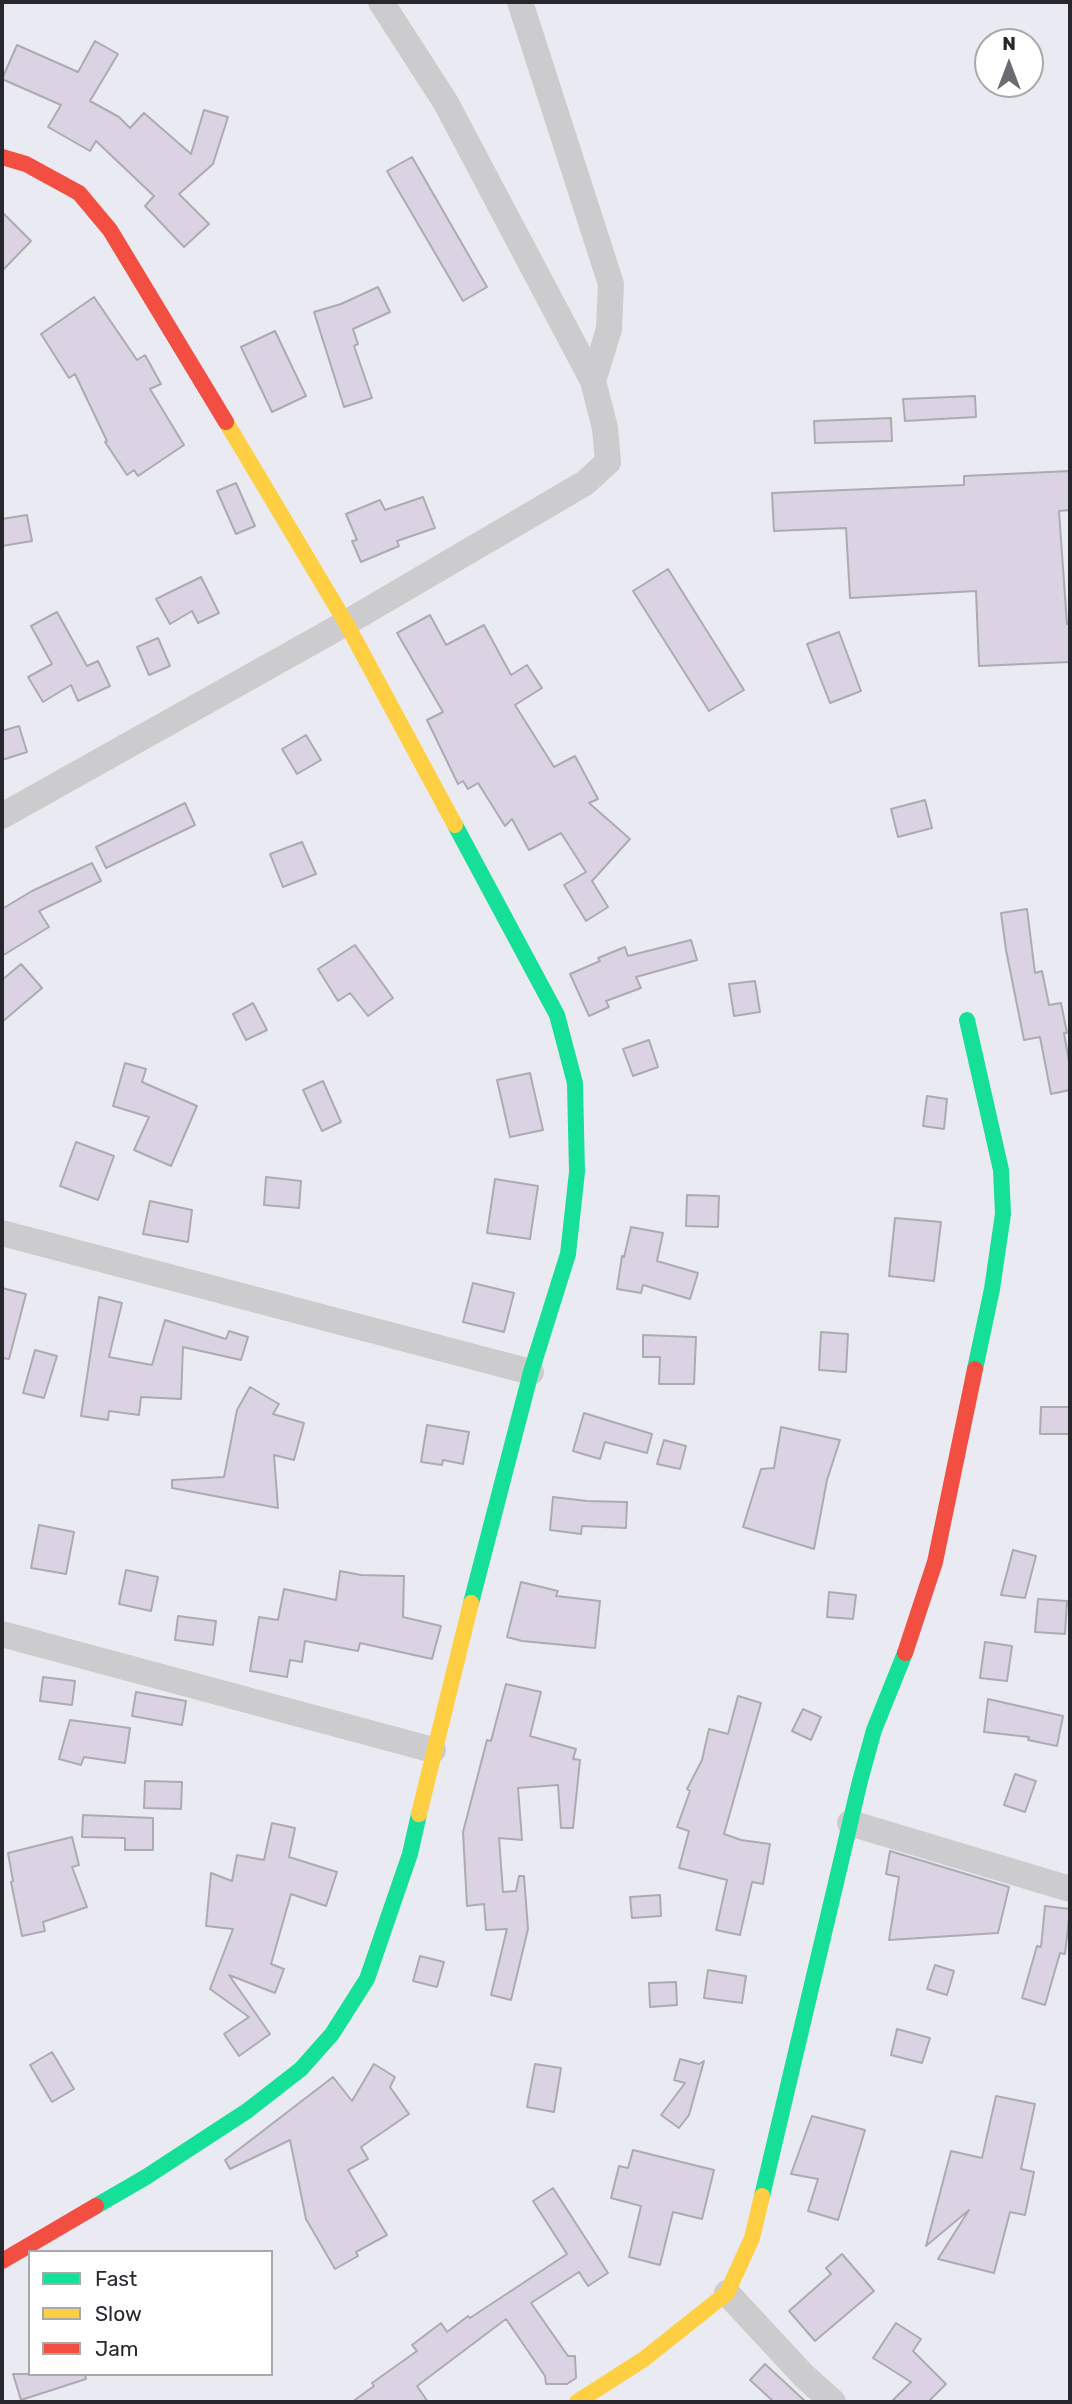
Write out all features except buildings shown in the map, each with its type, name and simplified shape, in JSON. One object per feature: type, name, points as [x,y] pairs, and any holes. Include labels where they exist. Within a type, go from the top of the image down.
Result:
[{"type":"street","points":[[2,816],[346,623],[585,483],[608,462],[606,428],[593,381],[446,103],[381,2]]},
{"type":"street","points":[[520,2],[611,284],[609,329],[593,381]]},
{"type":"street","points":[[2,157],[26,163],[79,193],[110,230],[346,623],[557,1015],[575,1083],[578,1172],[568,1254],[531,1372],[433,1750],[410,1854],[367,1979],[324,2042],[301,2069],[247,2111],[146,2177],[2,2261]]},
{"type":"street","points":[[577,2402],[644,2359],[727,2293],[752,2238],[874,1730],[914,1629],[935,1562],[992,1290],[1003,1214],[1001,1170],[967,1020]]},
{"type":"street","points":[[2,1233],[531,1372]]},
{"type":"street","points":[[2,1634],[433,1750]]},
{"type":"street","points":[[850,1823],[1070,1889]]},
{"type":"street","points":[[727,2293],[804,2376],[832,2402]]},
{"type":"traffic: fast","points":[[455,825],[557,1015],[575,1083],[577,1172],[568,1254],[531,1372],[471,1603]]},
{"type":"traffic: fast","points":[[967,1020],[1001,1170],[1003,1214],[992,1289],[975,1369]]},
{"type":"traffic: fast","points":[[762,2196],[860,1781],[874,1730],[905,1653]]},
{"type":"traffic: fast","points":[[96,2206],[247,2111],[301,2069],[332,2034],[367,1979],[410,1854],[419,1814]]},
{"type":"traffic: slow","points":[[226,422],[346,623],[455,825]]},
{"type":"traffic: slow","points":[[419,1814],[471,1603]]},
{"type":"traffic: slow","points":[[577,2402],[644,2359],[727,2293],[752,2238],[762,2196]]},
{"type":"traffic: jam","points":[[2,157],[26,164],[79,193],[110,230],[226,422]]},
{"type":"traffic: jam","points":[[905,1653],[935,1562],[975,1369]]},
{"type":"traffic: jam","points":[[2,2261],[96,2206]]}]
